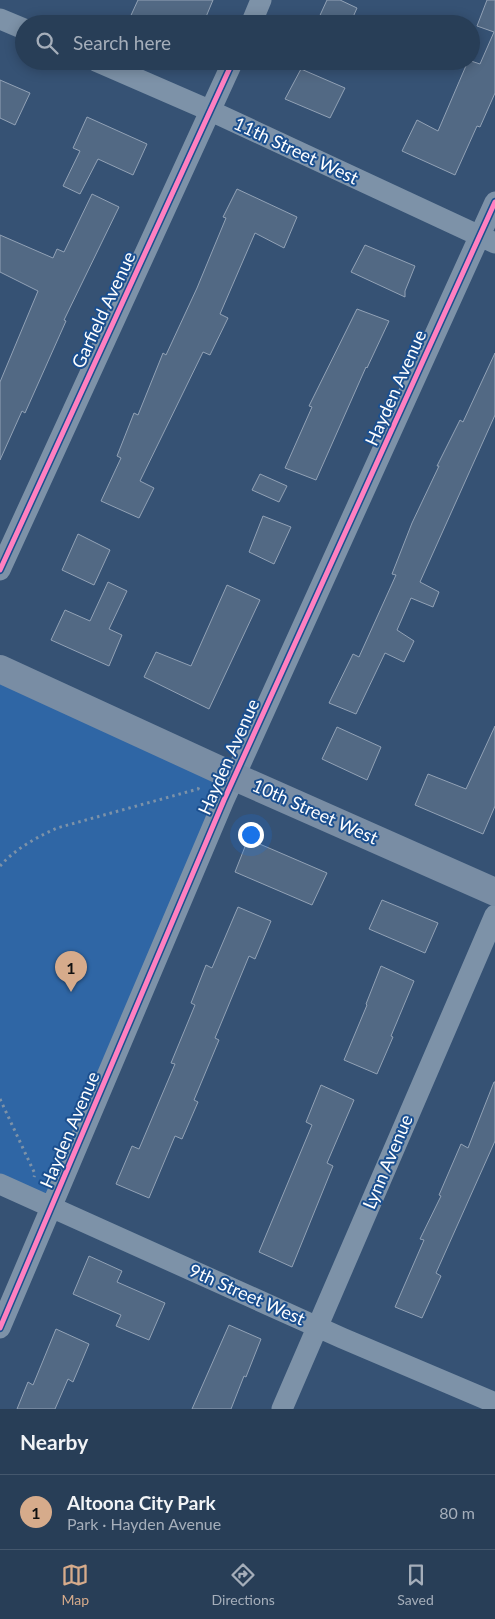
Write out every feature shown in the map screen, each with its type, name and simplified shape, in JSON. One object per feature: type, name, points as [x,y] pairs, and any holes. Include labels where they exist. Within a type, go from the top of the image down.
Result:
[{"type":"street","points":[[254,15],[262,0]]},
{"type":"street","points":[[0,19],[15,25]]},
{"type":"street","name":"11th Street West","points":[[117,70],[211,111],[487,239]]},
{"type":"street","name":"Garfield Avenue","points":[[0,570],[229,70]]},
{"type":"street","name":"Hayden Avenue","points":[[0,1328],[224,800],[487,239],[495,202]]},
{"type":"street","name":"10th Street West","points":[[0,669],[235,777],[495,892]]},
{"type":"street","name":"Lynn Avenue","points":[[282,1409],[495,915]]},
{"type":"street","name":"9th Street West","points":[[0,1184],[317,1326],[495,1403]]},
{"type":"path","points":[[0,866],[24,846],[57,828],[198,788],[209,765]]},
{"type":"path","points":[[0,1099],[35,1174],[26,1196]]},
{"type":"shaded area","points":[[0,669],[235,777],[52,1208],[0,1184]]},
{"type":"building","points":[[138,0],[213,0],[207,15],[131,15]]},
{"type":"building","points":[[327,0],[340,0],[357,8],[354,15],[320,15]]},
{"type":"building","points":[[487,0],[495,0],[495,93],[480,127],[477,126],[455,175],[402,151],[417,120],[438,131],[464,70],[480,70],[480,64],[494,32],[480,27],[480,18]]},
{"type":"building","points":[[300,70],[345,88],[330,118],[285,99]]},
{"type":"building","points":[[0,80],[30,93],[15,125],[0,118]]},
{"type":"building","points":[[87,117],[147,144],[133,175],[98,159],[80,194],[63,186],[80,151],[73,148]]},
{"type":"building","points":[[237,189],[297,217],[284,248],[255,233],[220,314],[228,318],[210,355],[203,352],[140,481],[154,488],[139,518],[101,501],[121,458],[117,456],[134,413],[138,415],[163,353],[166,355],[197,288],[226,218],[223,217]]},
{"type":"building","points":[[92,194],[119,207],[64,320],[66,321],[25,413],[22,411],[0,460],[0,382],[38,291],[0,272],[0,235],[53,258],[57,249],[64,252]]},
{"type":"building","points":[[365,245],[415,266],[405,291],[405,297],[351,272]]},
{"type":"building","points":[[357,309],[389,321],[366,367],[316,480],[285,468],[312,407],[309,406]]},
{"type":"building","points":[[495,353],[495,415],[420,582],[439,592],[433,607],[411,598],[397,630],[414,641],[404,662],[385,653],[356,714],[329,703],[353,654],[359,657],[396,575],[392,574],[412,523],[439,466],[437,466],[460,420],[463,422]]},
{"type":"building","points":[[260,474],[287,486],[279,502],[252,490]]},
{"type":"building","points":[[263,516],[291,527],[274,564],[249,552]]},
{"type":"building","points":[[78,534],[110,550],[94,585],[62,570]]},
{"type":"building","points":[[108,582],[127,591],[109,629],[122,635],[109,666],[51,640],[65,610],[90,621]]},
{"type":"building","points":[[227,585],[260,600],[209,709],[144,677],[156,652],[191,666]]},
{"type":"building","points":[[495,726],[495,806],[483,834],[415,805],[428,774],[466,789]]},
{"type":"building","points":[[337,727],[381,747],[367,780],[322,759]]},
{"type":"building","points":[[248,839],[327,873],[312,905],[235,872]]},
{"type":"building","points":[[382,900],[438,923],[425,953],[369,929]]},
{"type":"building","points":[[238,907],[271,921],[255,959],[249,956],[215,1038],[219,1040],[194,1100],[198,1102],[182,1139],[175,1136],[149,1198],[116,1184],[132,1146],[139,1149],[175,1064],[171,1063],[195,1005],[191,1003],[206,965],[212,968]]},
{"type":"building","points":[[381,966],[414,981],[377,1074],[344,1060]]},
{"type":"building","points":[[494,1082],[495,1141],[436,1273],[441,1276],[422,1318],[395,1307],[424,1240],[420,1239],[441,1196],[439,1195],[461,1144],[468,1148]]},
{"type":"building","points":[[321,1085],[354,1100],[327,1163],[333,1166],[292,1267],[259,1252],[312,1125],[306,1122]]},
{"type":"building","points":[[89,1256],[122,1271],[117,1282],[165,1303],[149,1340],[116,1326],[121,1315],[73,1294]]},
{"type":"building","points":[[229,1325],[261,1339],[246,1377],[244,1376],[231,1409],[192,1409]]},
{"type":"building","points":[[56,1329],[89,1344],[73,1382],[68,1379],[55,1409],[17,1409],[28,1382],[33,1385]]},
{"type":"cycle path","points":[[0,570],[229,70]]},
{"type":"cycle path","points":[[0,1328],[224,800],[495,202]]},
{"type":"place","name":"Altoona City Park","points":[[71,992]]}]
